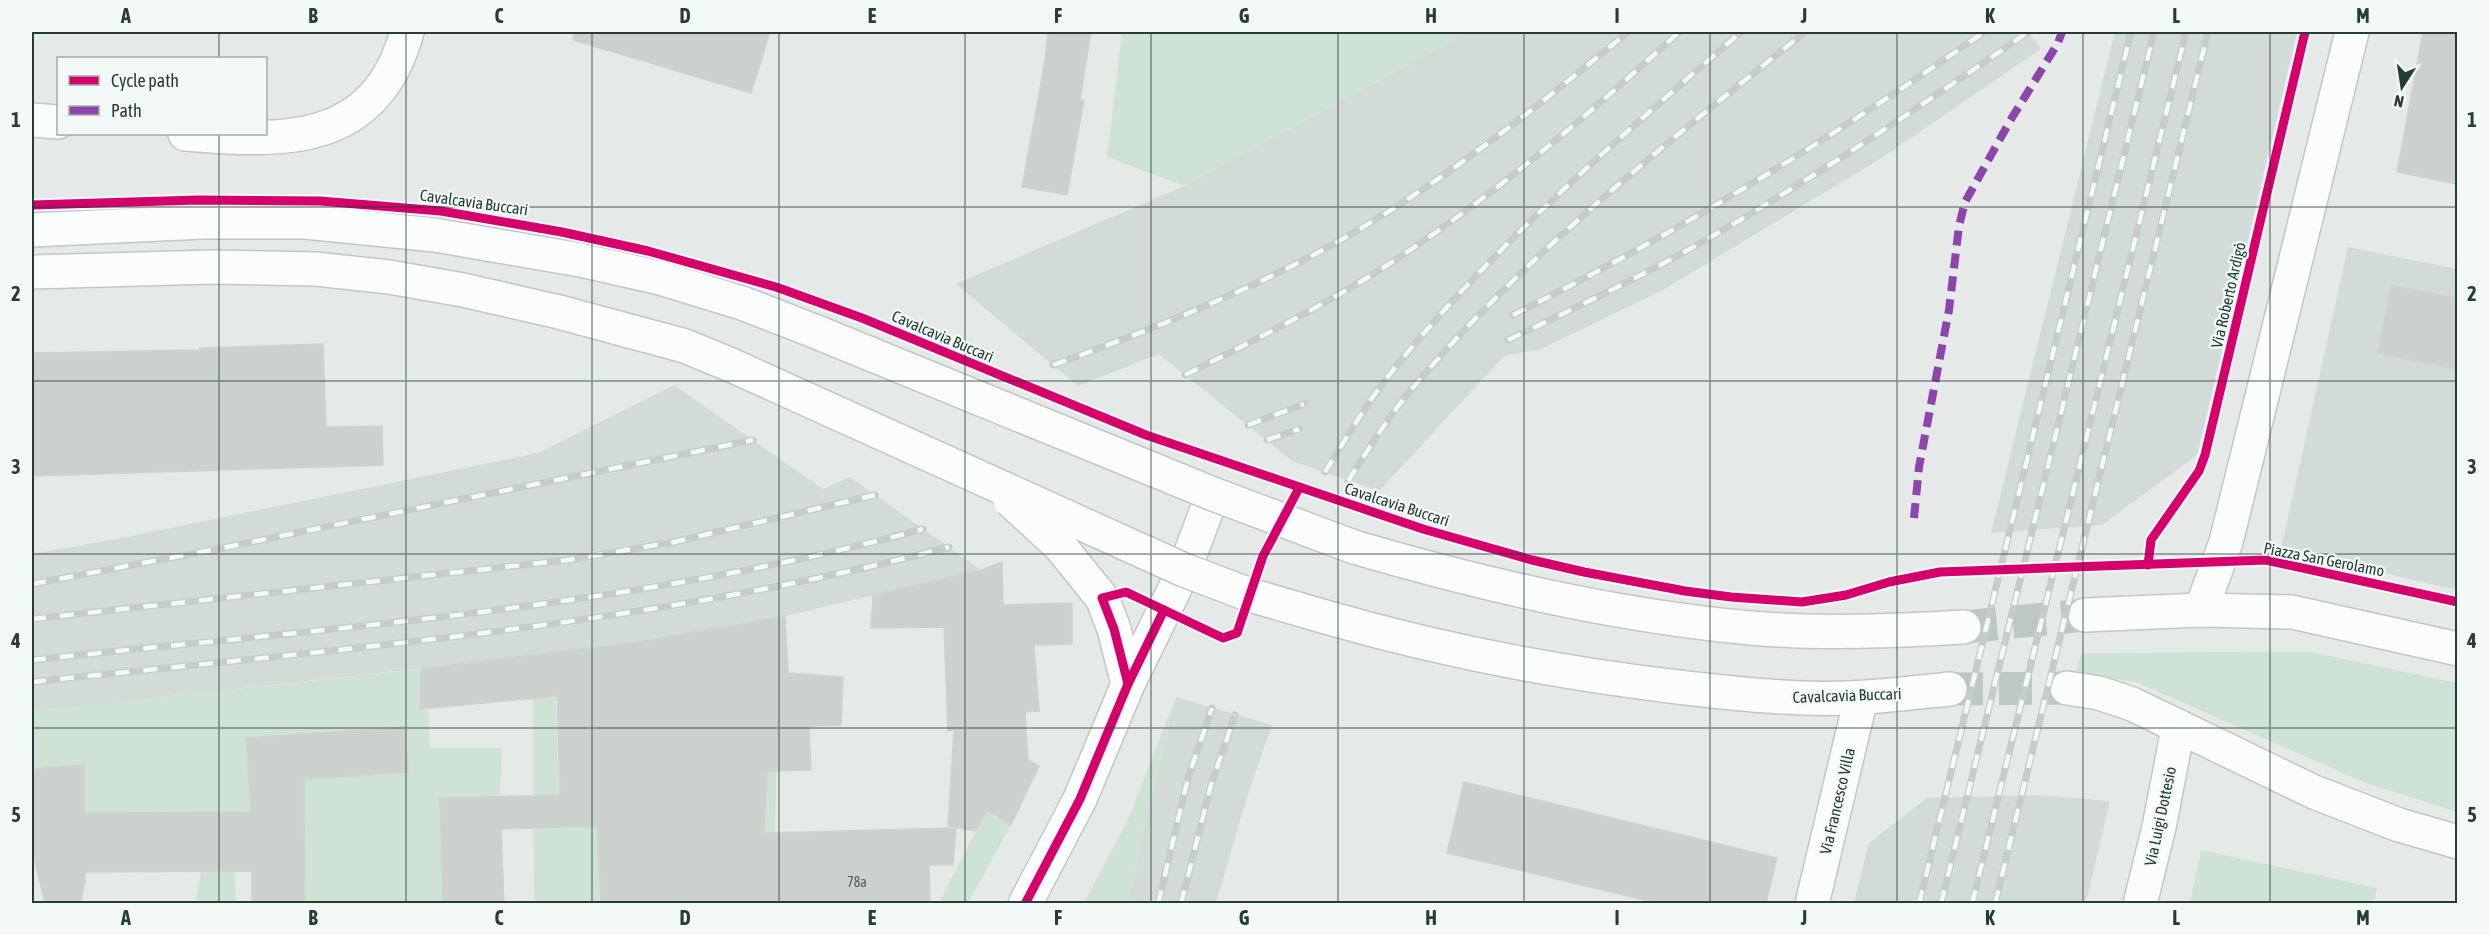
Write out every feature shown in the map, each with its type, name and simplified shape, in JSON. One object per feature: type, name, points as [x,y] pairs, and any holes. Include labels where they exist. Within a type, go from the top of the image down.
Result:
[{"type":"street","points":[[206,135],[270,138],[308,133],[343,119],[360,108],[384,84],[401,54],[408,32]]},
{"type":"street","points":[[2201,610],[2226,542],[2352,32]]},
{"type":"street","points":[[32,120],[57,122]]},
{"type":"street","points":[[32,230],[203,222],[305,222],[435,235],[537,252],[660,278],[742,303],[1213,494],[1354,547],[1424,567],[1516,590],[1608,609],[1688,622],[1819,631],[1964,627]]},
{"type":"street","name":"Cavalcavia Buccari","points":[[32,272],[223,267],[316,269],[389,277],[463,290],[559,312],[685,346],[1184,570],[1250,595],[1322,616],[1437,646],[1562,671],[1738,694],[1861,698],[1950,689]]},
{"type":"street","name":"Cavalcavia Buccari","points":[[983,478],[1022,510],[1060,546],[1102,598],[1119,647],[1128,684]]},
{"type":"street","points":[[1025,903],[1080,799],[1128,684],[1184,570],[1213,494]]},
{"type":"street","points":[[2085,615],[2201,610],[2292,612],[2457,649]]},
{"type":"street","points":[[2067,688],[2099,693],[2132,704],[2178,729],[2314,792],[2398,825],[2457,842]]},
{"type":"street","name":"Via Francesco Villa","points":[[1812,903],[1861,698]]},
{"type":"street","name":"Via Luigi Dottesio","points":[[2140,903],[2159,827],[2178,729]]},
{"type":"shaded area","points":[[1464,32],[2028,32],[2041,49],[1880,159],[1663,290],[1541,349],[1504,356],[1379,491],[1292,461],[1159,354],[1078,386],[956,284],[1184,186],[1450,42]]},
{"type":"shaded area","points":[[2115,32],[2297,32],[2197,455],[2102,525],[1991,533]]},
{"type":"shaded area","points":[[2348,247],[2457,269],[2457,590],[2281,549]]},
{"type":"shaded area","points":[[674,385],[823,489],[850,477],[981,570],[785,616],[632,643],[32,711],[32,554],[112,540],[538,453]]},
{"type":"shaded area","points":[[1176,697],[1272,725],[1247,797],[1216,903],[1128,904],[1149,805]]},
{"type":"shaded area","points":[[2038,795],[2110,801],[2086,903],[1854,903],[1869,843],[1927,798]]},
{"type":"green space","points":[[1122,32],[1464,32],[1450,42],[1184,186],[1107,157]]},
{"type":"green space","points":[[554,652],[560,827],[764,819],[767,771],[776,771],[775,850],[599,858],[601,903],[534,903],[533,699],[519,699],[518,657]]},
{"type":"green space","points":[[2311,652],[2457,683],[2457,812],[2363,782],[2136,682],[2075,674],[2081,653]]},
{"type":"green space","points":[[421,669],[420,708],[428,708],[430,748],[502,748],[500,796],[440,798],[443,904],[305,903],[304,824],[233,831],[236,903],[195,903],[201,872],[201,812],[84,814],[84,765],[32,769],[32,711]]},
{"type":"green space","points":[[1176,697],[1128,903],[1084,903],[1129,817]]},
{"type":"green space","points":[[987,810],[1011,825],[968,903],[938,904]]},
{"type":"green space","points":[[2201,850],[2377,888],[2374,903],[2190,903]]},
{"type":"building","points":[[574,32],[770,32],[751,93],[573,40]]},
{"type":"building","points":[[1048,32],[1091,32],[1080,100],[1084,100],[1067,195],[1022,187],[1045,61]]},
{"type":"building","points":[[2423,32],[2457,32],[2457,184],[2397,172]]},
{"type":"building","points":[[2391,285],[2457,298],[2457,369],[2378,353]]},
{"type":"building","points":[[323,344],[326,427],[382,426],[383,465],[32,476],[32,353],[200,350],[200,348]]},
{"type":"building","points":[[1002,562],[1003,605],[1072,603],[1072,644],[1034,645],[1039,711],[1025,712],[1028,760],[1039,766],[1011,825],[987,810],[975,831],[948,826],[954,730],[948,731],[944,627],[871,628],[873,595],[981,570]]},
{"type":"building","points":[[785,616],[788,673],[843,677],[841,725],[809,726],[811,770],[767,771],[764,833],[956,828],[953,865],[929,865],[930,903],[601,903],[597,826],[501,829],[504,903],[443,903],[440,798],[560,795],[557,696],[420,709],[421,669],[632,643]]},
{"type":"building","points":[[405,727],[408,772],[304,779],[305,903],[252,903],[252,871],[86,872],[81,903],[45,903],[32,849],[32,769],[84,765],[84,813],[251,812],[246,738]]},
{"type":"building","points":[[1464,782],[1777,858],[1766,903],[1657,903],[1447,853]]},
{"type":"tunnel","points":[[1964,627],[2085,615]]},
{"type":"tunnel","points":[[1950,689],[2067,688]]},
{"type":"railway","points":[[1053,365],[1220,300],[1359,230],[1478,150],[1628,32]]},
{"type":"railway","points":[[1185,375],[1275,330],[1340,294],[1446,225],[1566,132],[1679,32]]},
{"type":"railway","points":[[1325,472],[1381,385],[1429,327],[1471,282],[1513,238],[1603,153],[1741,32]]},
{"type":"railway","points":[[1348,481],[1406,395],[1506,288],[1553,242],[1652,156],[1805,32]]},
{"type":"railway","points":[[1513,315],[1635,251],[1754,182],[1870,109],[1984,32]]},
{"type":"railway","points":[[1508,340],[1649,271],[1738,221],[1864,143],[2028,32]]},
{"type":"railway","points":[[1919,904],[2131,32]]},
{"type":"railway","points":[[1941,904],[2154,32]]},
{"type":"railway","points":[[1972,904],[2186,32]]},
{"type":"railway","points":[[1995,904],[2208,32]]},
{"type":"railway","points":[[1248,425],[1304,404]]},
{"type":"railway","points":[[1267,440],[1299,429]]},
{"type":"railway","points":[[32,584],[217,549],[753,440]]},
{"type":"railway","points":[[32,619],[568,560],[674,542],[875,495]]},
{"type":"railway","points":[[32,660],[368,625],[592,597],[814,556],[923,529]]},
{"type":"railway","points":[[32,682],[378,646],[608,616],[722,597],[836,574],[949,547]]},
{"type":"railway","points":[[1158,904],[1188,778],[1212,708]]},
{"type":"railway","points":[[1181,904],[1211,785],[1235,715]]},
{"type":"marked path","points":[[1914,518],[1919,467],[1949,310],[1959,226],[1965,202],[2010,121],[2058,43],[2062,32]]},
{"type":"cycle path","name":"Via Roberto Ardigò","points":[[2148,565],[2151,540],[2199,471],[2205,455],[2305,32]]},
{"type":"cycle path","name":"Piazza San Gerolamo","points":[[32,205],[198,200],[320,201],[441,211],[562,232],[648,251],[776,287],[862,318],[1146,435],[1423,529],[1532,560],[1685,591],[1802,602],[1846,595],[1889,582],[1940,572],[2266,560],[2458,602]]},
{"type":"cycle path","points":[[1128,684],[1114,629],[1102,598],[1126,592],[1223,638],[1237,633],[1263,556],[1299,488]]},
{"type":"cycle path","points":[[1025,904],[1080,799],[1128,684],[1164,610]]}]
